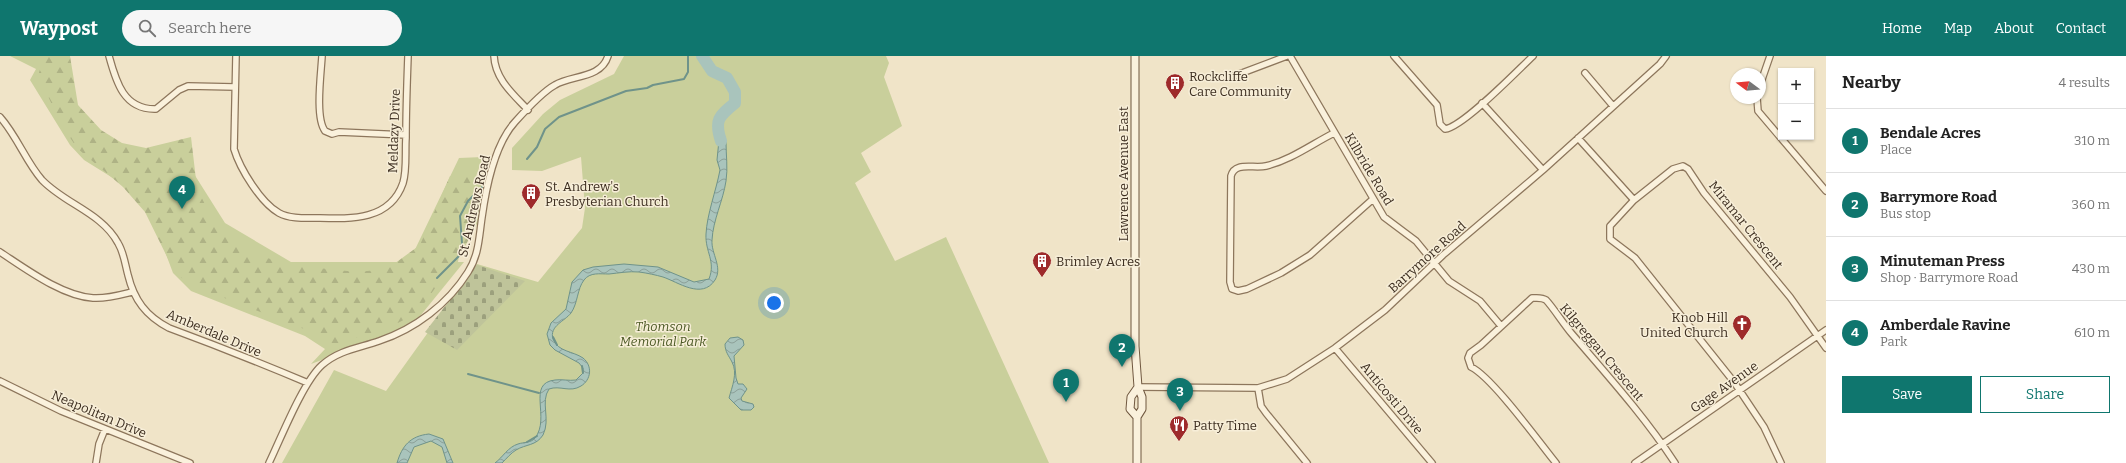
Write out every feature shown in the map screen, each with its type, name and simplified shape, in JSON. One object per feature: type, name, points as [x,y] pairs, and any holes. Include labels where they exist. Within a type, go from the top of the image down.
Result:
[{"type":"main road","name":"Lawrence Avenue East","points":[[1136,56],[1135,346],[1138,387],[1142,397],[1142,409],[1137,417],[1137,463]]},
{"type":"main road","name":"Lawrence Avenue East","points":[[1137,417],[1130,409],[1131,397],[1138,387]]},
{"type":"street","points":[[109,56],[116,80],[122,93],[134,103],[144,108],[156,109],[179,90],[188,86],[235,86]]},
{"type":"street","name":"Meldazy Drive","points":[[236,56],[234,149],[238,162],[266,203],[284,216],[358,218],[366,217],[385,208],[394,199],[403,184],[408,56]]},
{"type":"street","points":[[322,56],[320,114],[321,124],[325,131],[332,134],[339,132],[406,134]]},
{"type":"street","points":[[494,56],[494,68],[500,79],[528,110]]},
{"type":"street","name":"St. Andrews Road","points":[[269,463],[308,383],[320,367],[336,356],[350,349],[380,341],[404,330],[428,315],[446,300],[468,272],[477,255],[488,187],[502,141],[516,121],[553,86],[563,81],[594,72],[604,63],[608,56]]},
{"type":"street","points":[[1234,76],[1288,56]]},
{"type":"street","name":"Kilbride Road","points":[[1288,56],[1384,217],[1416,241],[1449,281],[1480,301],[1501,326]]},
{"type":"street","points":[[1394,56],[1437,104],[1440,124],[1445,129],[1450,128],[1460,122],[1533,56]]},
{"type":"street","name":"Barrymore Road","points":[[1138,387],[1258,388],[1287,379],[1335,348],[1385,310],[1435,263],[1543,170],[1660,64],[1666,56]]},
{"type":"street","points":[[1766,68],[1770,56]]},
{"type":"street","points":[[1585,73],[1613,106]]},
{"type":"street","points":[[1482,103],[1543,170]]},
{"type":"street","points":[[1757,104],[1758,111],[1826,191]]},
{"type":"street","name":"Amberdale Drive","points":[[0,117],[8,126],[41,179],[58,194],[101,222],[113,235],[123,255],[132,292],[145,311],[169,328],[272,369],[297,377],[308,383]]},
{"type":"street","points":[[1334,133],[1274,163],[1258,167],[1237,167],[1232,170],[1230,282],[1232,289],[1238,291],[1247,289],[1282,274],[1310,255],[1373,200]]},
{"type":"street","points":[[1578,138],[1634,200],[1610,226],[1610,239],[1635,258],[1651,276],[1739,389],[1764,427],[1781,463]]},
{"type":"street","name":"Miramar Crescent","points":[[1634,200],[1673,169],[1683,166],[1688,169],[1704,193],[1790,297],[1826,348]]},
{"type":"street","points":[[0,252],[48,282],[77,295],[100,298],[132,292]]},
{"type":"street","name":"Kilgreggan Crescent","points":[[1501,326],[1532,298],[1539,297],[1546,301],[1662,443],[1675,463]]},
{"type":"street","points":[[1501,326],[1470,353],[1469,364],[1478,370],[1496,390],[1556,463]]},
{"type":"street","name":"Gage Avenue","points":[[1635,463],[1739,389],[1826,330]]},
{"type":"street","name":"Anticosti Drive","points":[[1335,348],[1432,463]]},
{"type":"street","name":"Neapolitan Drive","points":[[0,381],[61,411],[190,463]]},
{"type":"street","points":[[1258,388],[1261,406],[1307,463]]},
{"type":"street","points":[[96,463],[98,444],[105,429]]},
{"type":"green space","points":[[10,56],[62,56],[81,123],[127,154],[189,166],[225,223],[291,262],[409,262],[459,158],[483,157],[469,196],[458,262],[464,262],[412,326],[311,364],[325,349],[305,336],[191,291],[173,273],[145,198],[84,160],[70,145],[30,80],[36,69]]},
{"type":"green space","points":[[44,56],[70,56],[78,105],[101,130],[122,143],[146,148],[191,137],[197,188],[213,221],[252,253],[289,265],[357,272],[387,269],[420,245],[450,176],[486,176],[478,222],[463,250],[417,313],[392,326],[327,347],[317,334],[191,285],[175,273],[145,212],[123,187],[77,148],[63,127],[38,76]]},
{"type":"green space","name":"Thomson Memorial Park","points":[[624,56],[886,56],[889,63],[884,77],[902,126],[861,153],[871,172],[855,183],[895,261],[946,237],[1049,463],[282,463],[334,370],[386,391],[477,264],[538,282],[582,228],[585,208],[581,157],[542,171],[512,170],[512,148],[543,114],[560,100],[614,74]]},
{"type":"green space","points":[[477,265],[525,281],[457,350],[425,332]]},
{"type":"water","points":[[719,140],[726,142],[727,172],[725,188],[716,218],[712,240],[718,270],[715,280],[710,286],[704,289],[697,289],[690,288],[663,277],[639,272],[595,274],[586,277],[580,288],[571,313],[555,327],[552,334],[555,343],[558,346],[583,358],[586,361],[590,373],[589,377],[581,386],[577,388],[549,389],[545,399],[546,423],[543,435],[534,443],[514,451],[502,463],[495,463],[514,445],[532,441],[535,438],[541,421],[540,394],[546,383],[555,380],[576,380],[583,373],[583,368],[579,363],[555,350],[550,345],[547,334],[551,323],[566,309],[572,282],[583,270],[593,267],[624,264],[658,267],[694,282],[709,279],[711,273],[711,262],[706,234],[708,219],[720,170],[717,160]]},
{"type":"water","points":[[738,337],[743,340],[744,345],[734,356],[736,378],[738,384],[743,384],[747,389],[741,398],[742,401],[753,404],[754,407],[751,410],[741,410],[729,398],[734,380],[734,366],[726,352],[725,344],[730,338]]},
{"type":"water","points":[[429,434],[443,439],[453,463],[447,463],[442,447],[431,441],[414,447],[407,463],[397,463],[401,452],[408,443],[417,437]]},
{"type":"waterway","points":[[527,159],[537,147],[545,129],[559,117],[626,91],[647,88],[653,85],[684,79],[688,72],[688,56]]},
{"type":"waterway","points":[[702,56],[712,71],[727,78],[735,92],[735,103],[725,111],[719,119],[718,128],[721,141]]},
{"type":"waterway","points":[[437,278],[460,255],[462,243],[460,216],[468,201],[486,183]]},
{"type":"waterway","points":[[553,337],[557,345]]},
{"type":"waterway","points":[[582,366],[583,373]]},
{"type":"waterway","points":[[468,374],[539,393]]},
{"type":"waterway","points":[[527,442],[537,436]]},
{"type":"place","name":"Rockcliffe Care Community","points":[[1175,100]]},
{"type":"place","name":"Amberdale Ravine","points":[[182,209]]},
{"type":"place","name":"St. Andrew's Presbyterian Church","points":[[531,210]]},
{"type":"place","name":"Brimley Acres","points":[[1042,278]]},
{"type":"place","name":"Knob Hill United Church","points":[[1742,341]]},
{"type":"place","name":"Barrymore Road","points":[[1122,367]]},
{"type":"place","name":"Bendale Acres","points":[[1066,402]]},
{"type":"place","name":"Minuteman Press","points":[[1180,411]]},
{"type":"place","name":"Patty Time","points":[[1179,442]]}]
